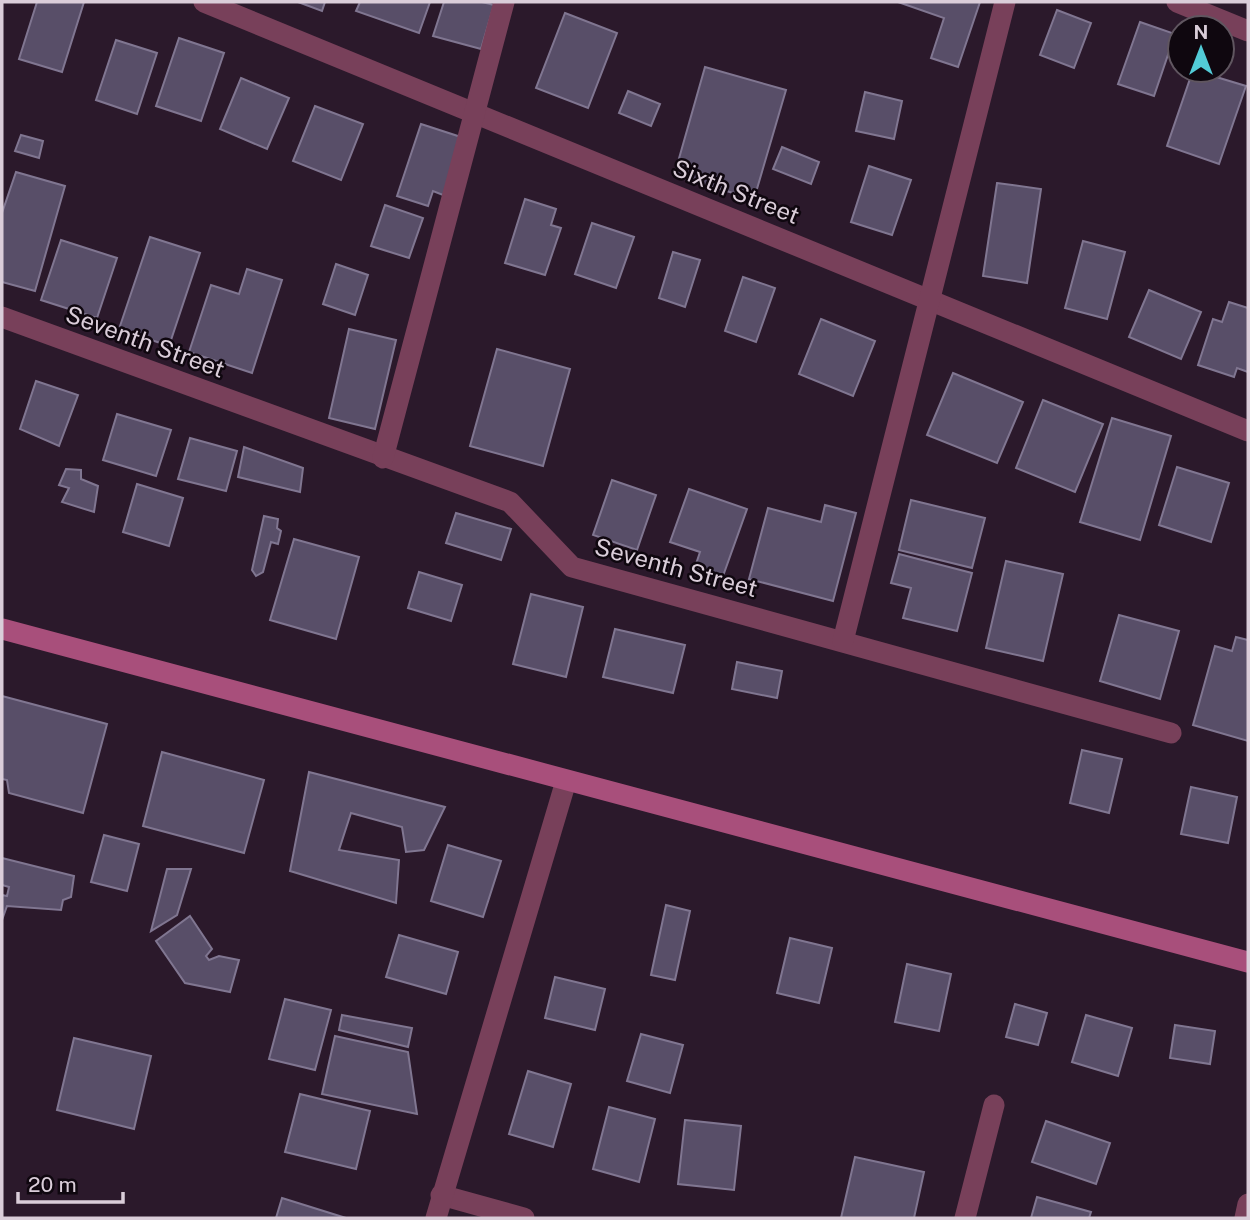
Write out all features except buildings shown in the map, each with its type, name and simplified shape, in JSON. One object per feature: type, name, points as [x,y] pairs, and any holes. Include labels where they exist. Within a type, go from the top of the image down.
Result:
[{"type":"main road","points":[[2,629],[1248,962]]},
{"type":"street","name":"Sixth Street","points":[[204,2],[1248,431]]},
{"type":"street","points":[[383,458],[504,2]]},
{"type":"street","points":[[843,641],[1005,2]]},
{"type":"street","points":[[1177,2],[1248,31]]},
{"type":"street","name":"Seventh Street","points":[[2,317],[383,458],[510,502],[572,567],[1171,733]]},
{"type":"street","points":[[436,1218],[566,781]]},
{"type":"street","points":[[965,1218],[994,1105]]},
{"type":"street","points":[[442,1195],[524,1218]]},
{"type":"street","points":[[1245,1218],[1248,1204]]}]
